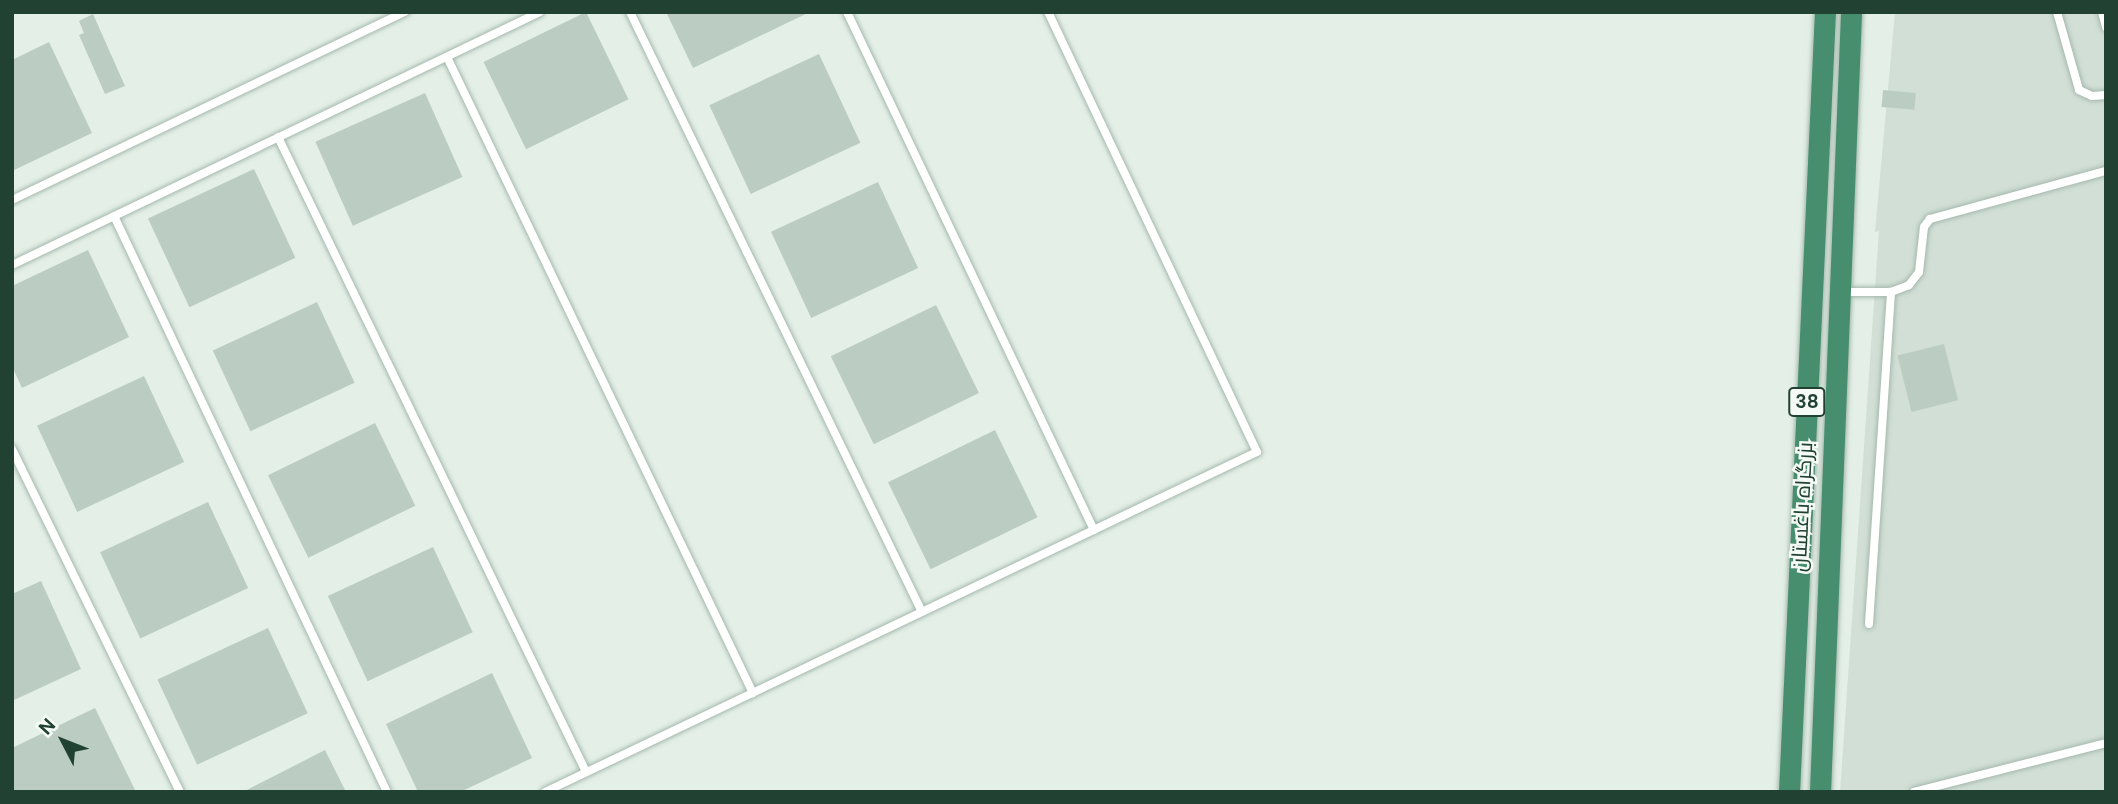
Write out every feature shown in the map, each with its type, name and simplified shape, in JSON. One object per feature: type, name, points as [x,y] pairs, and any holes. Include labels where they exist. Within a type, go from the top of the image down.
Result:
[{"type":"highway","name":"بزرگراه باغستان","points":[[1789,792],[1825,12]]},
{"type":"highway","name":"بزرگراه باغستان","points":[[1820,792],[1851,12]]},
{"type":"lane","points":[[12,200],[405,12]]},
{"type":"lane","points":[[12,265],[540,12]]},
{"type":"lane","points":[[630,12],[922,612]]},
{"type":"lane","points":[[847,12],[1094,530]]},
{"type":"lane","points":[[545,792],[1257,453],[1048,12]]},
{"type":"lane","points":[[2057,12],[2079,90],[2092,96],[2106,95]]},
{"type":"lane","points":[[2102,12],[2106,27]]},
{"type":"lane","points":[[447,57],[753,693]]},
{"type":"lane","points":[[278,137],[586,772]]},
{"type":"lane","points":[[1839,293],[1891,292],[1915,280],[1924,227],[1930,219],[2106,171]]},
{"type":"lane","points":[[114,216],[387,792]]},
{"type":"lane","points":[[1869,625],[1891,292]]},
{"type":"lane","points":[[12,449],[180,792]]},
{"type":"lane","points":[[1913,792],[2106,743]]},
{"type":"shaded area","points":[[1895,12],[2106,12],[2106,792],[1840,792],[1879,231],[1875,232]]},
{"type":"building","points":[[586,12],[629,99],[526,149],[484,62]]},
{"type":"building","points":[[666,12],[810,12],[693,68]]},
{"type":"building","points":[[93,14],[125,86],[105,94],[79,35],[84,33],[79,21]]},
{"type":"building","points":[[49,42],[92,133],[12,171],[12,60]]},
{"type":"building","points":[[819,54],[860,143],[751,194],[709,105]]},
{"type":"building","points":[[1883,90],[1916,93],[1914,110],[1882,107]]},
{"type":"building","points":[[425,93],[462,177],[353,226],[315,142]]},
{"type":"building","points":[[254,169],[295,258],[189,307],[148,218]]},
{"type":"building","points":[[878,182],[918,268],[811,318],[771,232]]},
{"type":"building","points":[[88,250],[129,337],[22,388],[12,366],[12,286]]},
{"type":"building","points":[[317,302],[355,383],[250,431],[213,351]]},
{"type":"building","points":[[936,305],[979,393],[874,444],[831,356]]},
{"type":"building","points":[[1944,344],[1958,400],[1911,412],[1897,356]]},
{"type":"building","points":[[144,376],[184,462],[77,512],[37,426]]},
{"type":"building","points":[[375,423],[415,506],[308,558],[268,475]]},
{"type":"building","points":[[995,430],[1038,517],[931,569],[888,482]]},
{"type":"building","points":[[208,502],[248,588],[140,638],[100,552]]},
{"type":"building","points":[[433,547],[473,632],[368,681],[328,596]]},
{"type":"building","points":[[41,581],[81,669],[12,701],[12,594]]},
{"type":"building","points":[[268,628],[308,713],[197,765],[157,680]]},
{"type":"building","points":[[492,673],[532,758],[460,792],[418,792],[386,724]]},
{"type":"building","points":[[95,708],[136,792],[12,792],[12,748]]},
{"type":"building","points":[[325,750],[346,792],[243,792]]}]
